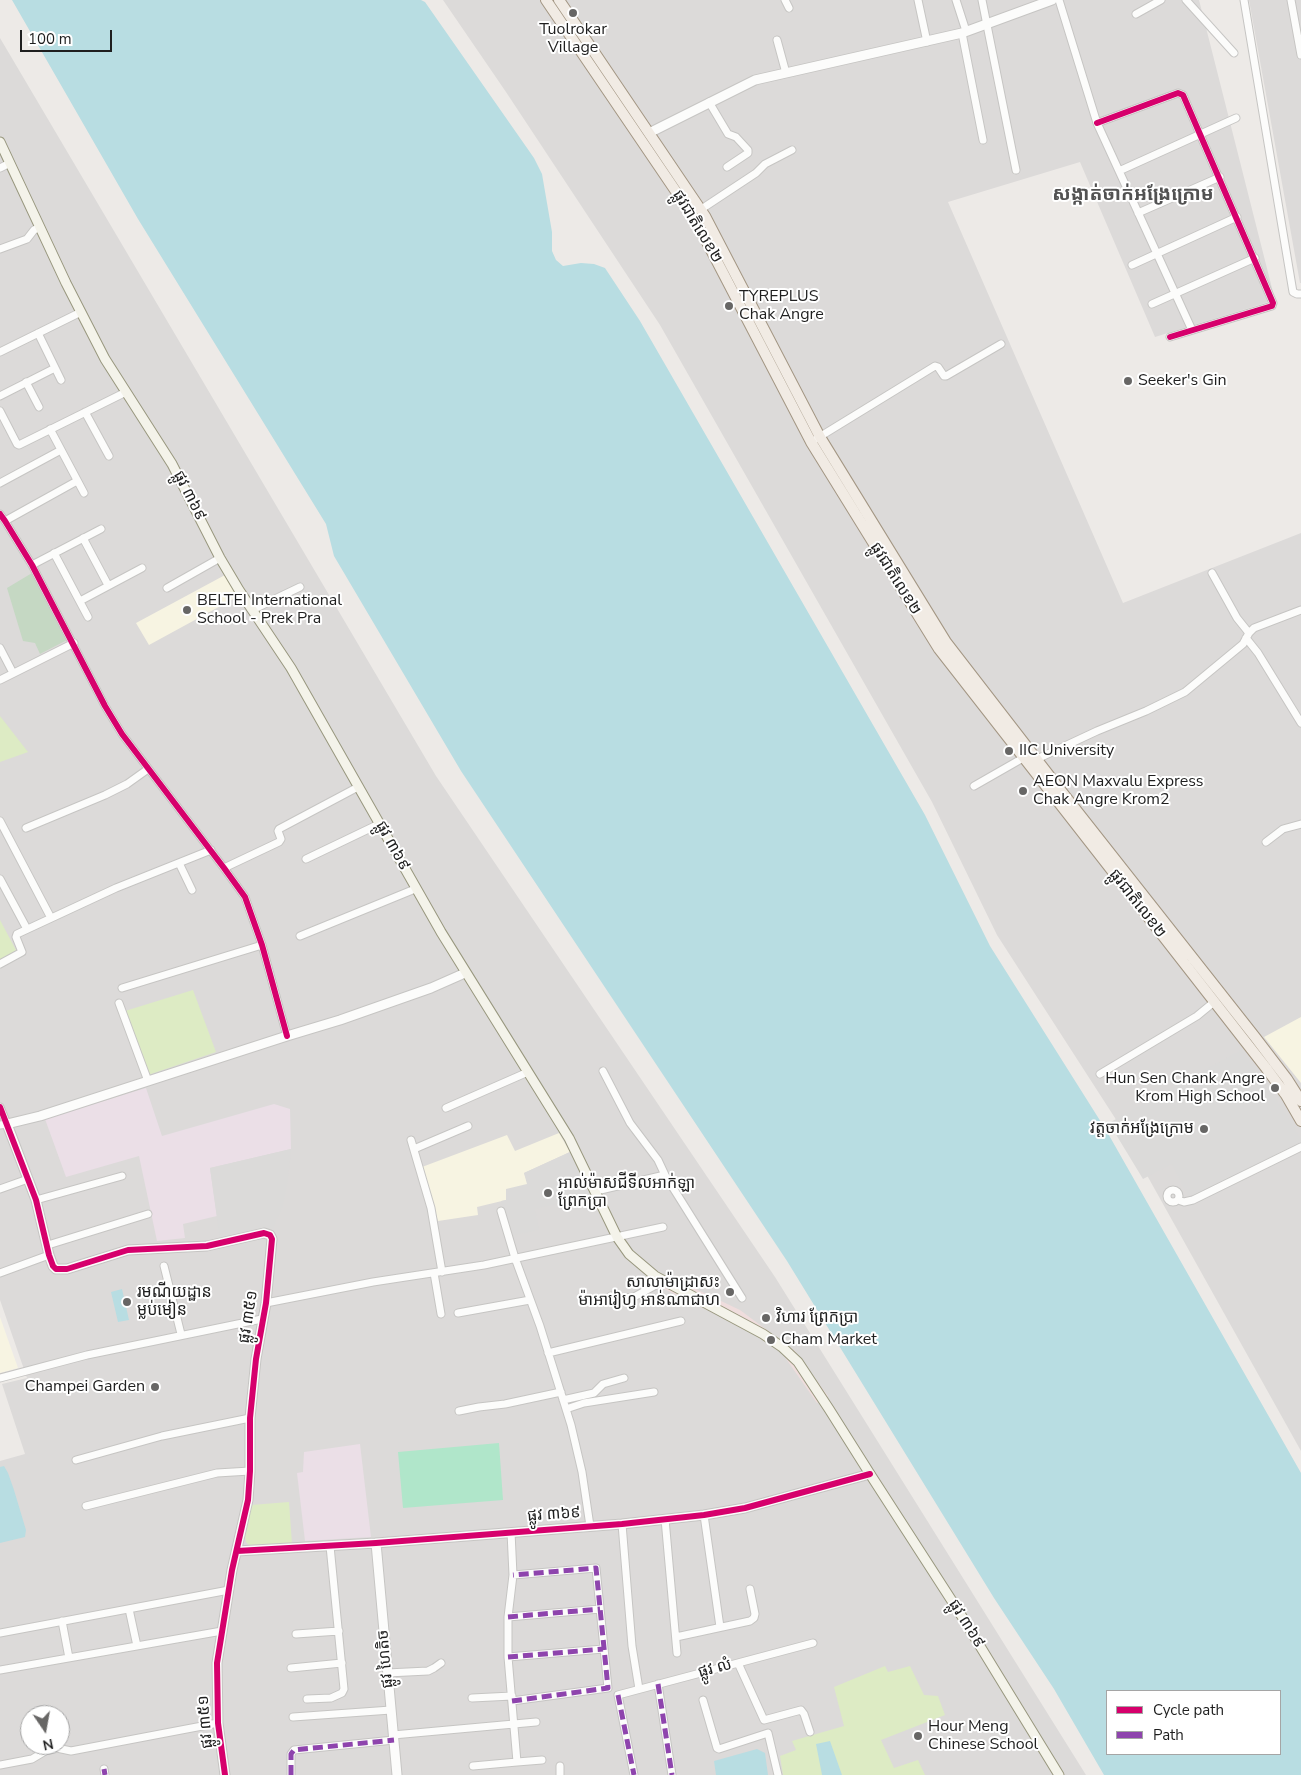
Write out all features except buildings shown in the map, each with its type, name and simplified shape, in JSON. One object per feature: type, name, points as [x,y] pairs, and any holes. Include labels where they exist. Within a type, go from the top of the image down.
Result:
[{"type":"main road","name":"ផ្លូវជាតិលេខ២","points":[[546,0],[673,178],[700,210],[740,282],[815,439],[946,642],[1037,759],[1122,876],[1168,935],[1287,1079],[1301,1101]]},
{"type":"main road","name":"ផ្លូវជាតិលេខ២","points":[[559,0],[648,133],[815,439],[939,649],[1023,758],[1122,876]]},
{"type":"main road","name":"ផ្លូវ ៣៦៩","points":[[0,142],[101,352],[172,464],[220,558],[291,668],[415,889],[569,1138],[617,1237],[628,1254],[660,1279],[744,1322],[782,1347],[798,1362],[961,1615],[1059,1775]]},
{"type":"main road","name":"ផ្លូវជាតិលេខ២","points":[[1168,935],[1214,1002],[1279,1084],[1301,1121]]},
{"type":"street","points":[[785,0],[789,8]]},
{"type":"street","points":[[918,0],[927,42]]},
{"type":"street","points":[[956,0],[964,32],[983,140]]},
{"type":"street","points":[[982,0],[1016,170]]},
{"type":"street","points":[[648,133],[755,80],[927,42],[964,32],[1052,0]]},
{"type":"street","points":[[1059,0],[1097,123],[1192,330]]},
{"type":"street","points":[[1136,14],[1161,0]]},
{"type":"street","points":[[1186,0],[1234,53]]},
{"type":"street","points":[[1244,0],[1294,292],[1301,294]]},
{"type":"street","points":[[1291,0],[1300,38],[1301,56]]},
{"type":"street","points":[[777,40],[786,73]]},
{"type":"street","points":[[1097,123],[1181,93],[1220,177],[1273,303],[1272,306],[1170,337]]},
{"type":"street","points":[[709,102],[728,134],[736,137],[748,152],[727,166]]},
{"type":"street","points":[[1119,171],[1236,118]]},
{"type":"street","points":[[700,210],[756,173],[765,164],[792,150]]},
{"type":"street","points":[[0,168],[10,162]]},
{"type":"street","points":[[1138,213],[1220,177]]},
{"type":"street","points":[[1132,264],[1237,216]]},
{"type":"street","points":[[0,250],[27,238],[34,230],[40,227]]},
{"type":"street","points":[[1152,304],[1175,292],[1255,258]]},
{"type":"street","points":[[0,352],[81,312]]},
{"type":"street","points":[[38,333],[62,380]]},
{"type":"street","points":[[815,439],[935,366],[946,376],[1001,344]]},
{"type":"street","points":[[0,396],[55,368]]},
{"type":"street","points":[[26,382],[39,407]]},
{"type":"street","points":[[0,411],[18,445],[126,392]]},
{"type":"street","points":[[85,412],[109,456]]},
{"type":"street","points":[[50,429],[84,493]]},
{"type":"street","points":[[0,483],[61,450]]},
{"type":"street","points":[[6,521],[77,481]]},
{"type":"street","points":[[0,514],[32,565],[118,727],[245,897],[262,945],[287,1036]]},
{"type":"street","points":[[32,565],[100,528]]},
{"type":"street","points":[[83,538],[108,586]]},
{"type":"street","points":[[54,553],[88,618]]},
{"type":"street","points":[[166,588],[220,558]]},
{"type":"street","points":[[80,601],[142,568]]},
{"type":"street","points":[[1212,573],[1237,618],[1301,722]]},
{"type":"street","points":[[252,610],[300,587]]},
{"type":"street","points":[[1037,759],[1185,692],[1243,644],[1254,628],[1301,610]]},
{"type":"street","points":[[0,680],[74,643]]},
{"type":"street","points":[[0,648],[13,673]]},
{"type":"street","points":[[974,786],[1023,758]]},
{"type":"street","points":[[26,828],[105,795],[127,784],[148,769]]},
{"type":"street","points":[[224,868],[279,842],[281,839],[279,829],[358,787]]},
{"type":"street","points":[[0,821],[51,918]]},
{"type":"street","points":[[306,859],[379,824]]},
{"type":"street","points":[[1266,842],[1283,829],[1301,824]]},
{"type":"street","points":[[0,964],[21,954],[22,951],[16,935],[27,929],[116,888],[210,850]]},
{"type":"street","points":[[179,863],[192,890]]},
{"type":"street","points":[[0,879],[27,929]]},
{"type":"street","points":[[300,936],[415,889]]},
{"type":"street","points":[[122,988],[262,945]]},
{"type":"street","points":[[3,1124],[40,1116],[394,1002],[466,973]]},
{"type":"street","points":[[1100,1074],[1197,1016],[1214,1002]]},
{"type":"street","points":[[119,1003],[148,1081]]},
{"type":"street","points":[[446,1108],[528,1072]]},
{"type":"street","points":[[603,1072],[630,1122],[658,1160],[665,1175],[742,1298]]},
{"type":"street","points":[[0,1107],[3,1124],[36,1200],[49,1255],[0,1273]]},
{"type":"street","points":[[414,1149],[468,1126]]},
{"type":"street","points":[[412,1140],[431,1208],[442,1272]]},
{"type":"street","points":[[1178,1200],[1184,1202],[1193,1200],[1301,1147]]},
{"type":"street","points":[[596,1191],[665,1175]]},
{"type":"street","points":[[36,1200],[122,1176]]},
{"type":"street","points":[[0,1189],[28,1179]]},
{"type":"street","points":[[501,1211],[566,1409],[582,1472],[590,1526]]},
{"type":"street","points":[[48,1245],[148,1214]]},
{"type":"street","points":[[266,1302],[373,1282],[442,1272],[664,1227]]},
{"type":"street","name":"ផ្លូវ ៣៥១","points":[[49,1255],[53,1266],[60,1270],[128,1250],[207,1246],[258,1234],[268,1234],[272,1239],[273,1245],[266,1302],[256,1359],[250,1418],[248,1500],[229,1590],[217,1662],[218,1723],[225,1775]]},
{"type":"street","points":[[164,1266],[181,1334]]},
{"type":"street","points":[[434,1273],[441,1314]]},
{"type":"street","points":[[612,1296],[618,1299],[634,1297],[652,1289],[660,1279]]},
{"type":"street","points":[[458,1313],[530,1300]]},
{"type":"street","points":[[0,1378],[88,1354],[262,1319]]},
{"type":"street","points":[[548,1352],[681,1321]]},
{"type":"street","points":[[563,1400],[594,1393],[603,1384],[624,1378]]},
{"type":"street","points":[[459,1411],[505,1404],[561,1392]]},
{"type":"street","points":[[566,1409],[593,1402],[654,1392]]},
{"type":"street","points":[[76,1460],[162,1436],[250,1418]]},
{"type":"street","points":[[86,1506],[217,1473],[250,1471]]},
{"type":"street","name":"ផ្លូវ ៣៦៩","points":[[237,1551],[376,1543],[622,1524],[704,1515],[755,1506],[870,1474]]},
{"type":"street","points":[[704,1515],[720,1627]]},
{"type":"street","points":[[665,1519],[676,1653]]},
{"type":"street","points":[[622,1524],[632,1646],[639,1689]]},
{"type":"street","points":[[511,1532],[513,1575],[508,1617],[508,1657],[517,1762]]},
{"type":"street","name":"ផ្លូវ ហៃតិច","points":[[376,1543],[397,1775]]},
{"type":"street","points":[[307,1699],[331,1698],[342,1693],[344,1689],[330,1546]]},
{"type":"street","points":[[472,1698],[512,1698],[608,1688],[596,1568],[513,1575]]},
{"type":"street","points":[[676,1637],[750,1621],[754,1618],[755,1614],[750,1589]]},
{"type":"street","points":[[0,1633],[229,1590]]},
{"type":"street","points":[[508,1617],[600,1608]]},
{"type":"street","points":[[129,1609],[137,1646]]},
{"type":"street","points":[[62,1621],[69,1658]]},
{"type":"street","points":[[296,1634],[338,1630]]},
{"type":"street","points":[[0,1670],[222,1631]]},
{"type":"street","name":"ផ្លូវ លំ","points":[[634,1775],[618,1695],[813,1643]]},
{"type":"street","points":[[508,1657],[604,1649]]},
{"type":"street","points":[[387,1673],[428,1671],[441,1662]]},
{"type":"street","points":[[291,1668],[342,1663]]},
{"type":"street","points":[[738,1663],[764,1720],[778,1775]]},
{"type":"street","points":[[658,1684],[672,1775]]},
{"type":"street","points":[[702,1700],[716,1748],[719,1749],[768,1733]]},
{"type":"street","points":[[293,1717],[391,1710]]},
{"type":"street","points":[[764,1720],[801,1710],[810,1732]]},
{"type":"street","points":[[291,1775],[290,1754],[294,1750],[536,1722]]},
{"type":"street","points":[[0,1765],[32,1759],[52,1747],[71,1751],[218,1723]]},
{"type":"street","points":[[472,1766],[542,1760]]},
{"type":"street","points":[[560,1766],[560,1775]]},
{"type":"shaded area","points":[[443,0],[1199,0],[1275,300],[1155,337],[1080,162],[948,202],[1123,603],[1301,533],[1301,1451],[1115,1118],[997,935],[932,802],[660,325]]},
{"type":"shaded area","points":[[1249,0],[1301,0],[1301,283],[1300,283]]},
{"type":"shaded area","points":[[0,38],[436,776],[775,1277],[1086,1775],[0,1775],[0,1461],[25,1454],[2,1384],[27,1378],[0,1300]]},
{"type":"shaded area","name":"BELTEI International School - Prek Pra","points":[[225,575],[237,597],[149,645],[136,623]]},
{"type":"shaded area","points":[[1301,1017],[1301,1083],[1264,1037]]},
{"type":"shaded area","name":"វត្តចាក់អង្រែក្រោម","points":[[1241,1050],[1271,1092],[1301,1141],[1189,1197],[1172,1164],[1143,1179],[1109,1123]]},
{"type":"shaded area","points":[[146,1088],[162,1136],[274,1104],[290,1109],[291,1149],[210,1168],[217,1216],[183,1224],[185,1238],[157,1241],[139,1156],[66,1177],[45,1119]]},
{"type":"shaded area","points":[[559,1133],[570,1152],[524,1173],[528,1184],[507,1196],[506,1200],[477,1207],[478,1215],[438,1221],[422,1167],[507,1135],[515,1151]]},
{"type":"shaded area","points":[[291,1149],[283,1205],[273,1228],[220,1240],[210,1168]]},
{"type":"shaded area","name":"អាល់ម៉ាសជីទីលអាក់ឡា ព្រែកប្រា","points":[[570,1152],[591,1196],[535,1209],[539,1230],[511,1236],[501,1201],[506,1200],[506,1189],[527,1184],[524,1173]]},
{"type":"shaded area","name":"Cham Market","points":[[666,1275],[740,1310],[795,1351],[828,1396],[817,1403],[782,1353],[746,1329],[660,1287]]},
{"type":"shaded area","points":[[0,1317],[18,1368],[0,1373]]},
{"type":"shaded area","points":[[360,1444],[371,1537],[305,1541],[297,1473],[303,1472],[304,1452]]},
{"type":"green space","points":[[32,573],[69,639],[40,654],[35,643],[23,641],[7,588]]},
{"type":"green space","points":[[0,716],[28,752],[0,762]]},
{"type":"green space","points":[[0,920],[17,952],[0,960]]},
{"type":"green space","points":[[193,990],[216,1052],[148,1075],[125,1011]]},
{"type":"green space","points":[[499,1443],[503,1500],[403,1508],[398,1452]]},
{"type":"green space","points":[[289,1502],[292,1544],[250,1546],[246,1542],[245,1537],[251,1505]]},
{"type":"green space","points":[[885,1666],[888,1672],[910,1666],[924,1695],[938,1696],[945,1715],[881,1740],[894,1768],[918,1760],[925,1775],[783,1775],[780,1756],[796,1750],[792,1741],[844,1726],[834,1687]]},
{"type":"water","points":[[12,0],[421,0],[425,2],[534,158],[542,174],[552,232],[552,251],[556,260],[563,266],[581,263],[594,264],[605,268],[640,321],[925,815],[990,946],[1106,1130],[1301,1473],[1301,1775],[1104,1775],[1054,1689],[994,1598],[787,1261],[461,771],[334,556],[326,524],[138,219]]},
{"type":"water","points":[[122,1289],[129,1320],[118,1322],[111,1292]]},
{"type":"water","points":[[4,1466],[14,1490],[26,1530],[25,1537],[0,1543],[0,1467]]},
{"type":"water","points":[[830,1741],[842,1775],[822,1775],[816,1744]]},
{"type":"water","points":[[757,1749],[765,1753],[768,1775],[716,1775],[714,1761]]},
{"type":"marked path","points":[[512,1701],[608,1688],[596,1568],[513,1575]]},
{"type":"marked path","points":[[508,1617],[600,1609]]},
{"type":"marked path","points":[[508,1657],[603,1649]]},
{"type":"marked path","points":[[658,1684],[672,1775]]},
{"type":"marked path","points":[[618,1695],[634,1775]]},
{"type":"marked path","points":[[291,1775],[291,1754],[294,1750],[394,1740]]},
{"type":"marked path","points":[[104,1769],[105,1775]]},
{"type":"cycle path","points":[[1097,123],[1178,93],[1183,95],[1273,303],[1272,306],[1170,337]]},
{"type":"cycle path","points":[[0,514],[32,565],[105,706],[122,734],[245,897],[262,945],[287,1036]]},
{"type":"cycle path","points":[[0,1107],[36,1200],[49,1255],[56,1269],[67,1269],[128,1250],[207,1246],[264,1233],[270,1235],[272,1239],[266,1303],[256,1359],[250,1418],[248,1500],[232,1570],[217,1663],[218,1723],[225,1775]]},
{"type":"cycle path","points":[[237,1551],[376,1543],[622,1524],[704,1515],[745,1508],[870,1474]]},
{"type":"place","name":"Tuolrokar Village","points":[[573,13]]},
{"type":"place","name":"TYREPLUS Chak Angre","points":[[729,306]]},
{"type":"place","name":"Seeker's Gin","points":[[1128,381]]},
{"type":"place","name":"BELTEI International School - Prek Pra","points":[[187,610]]},
{"type":"place","name":"IIC University","points":[[1009,751]]},
{"type":"place","name":"AEON Maxvalu Express Chak Angre Krom2","points":[[1023,791]]},
{"type":"place","name":"Hun Sen Chank Angre Krom High School","points":[[1275,1088]]},
{"type":"place","name":"វត្តចាក់អង្រែក្រោម","points":[[1204,1129]]},
{"type":"place","name":"អាល់ម៉ាសជីទីលអាក់ឡា ព្រែកប្រា","points":[[548,1193]]},
{"type":"place","name":"សាលាម៉ាដ្រាសះ ម៉ាអារៀហ្វ អាន់ណាជាហ","points":[[730,1292]]},
{"type":"place","name":"រមណីយដ្ឋាន ម្លប់មៀន","points":[[127,1302]]},
{"type":"place","name":"វិហារ ព្រែកប្រា","points":[[766,1318]]},
{"type":"place","name":"Cham Market","points":[[771,1340]]},
{"type":"place","name":"Champei Garden","points":[[155,1387]]},
{"type":"place","name":"Hour Meng Chinese School","points":[[918,1736]]},
{"type":"district","name":"សង្កាត់ចាក់អង្រែក្រោម","points":[[1133,195]]}]
